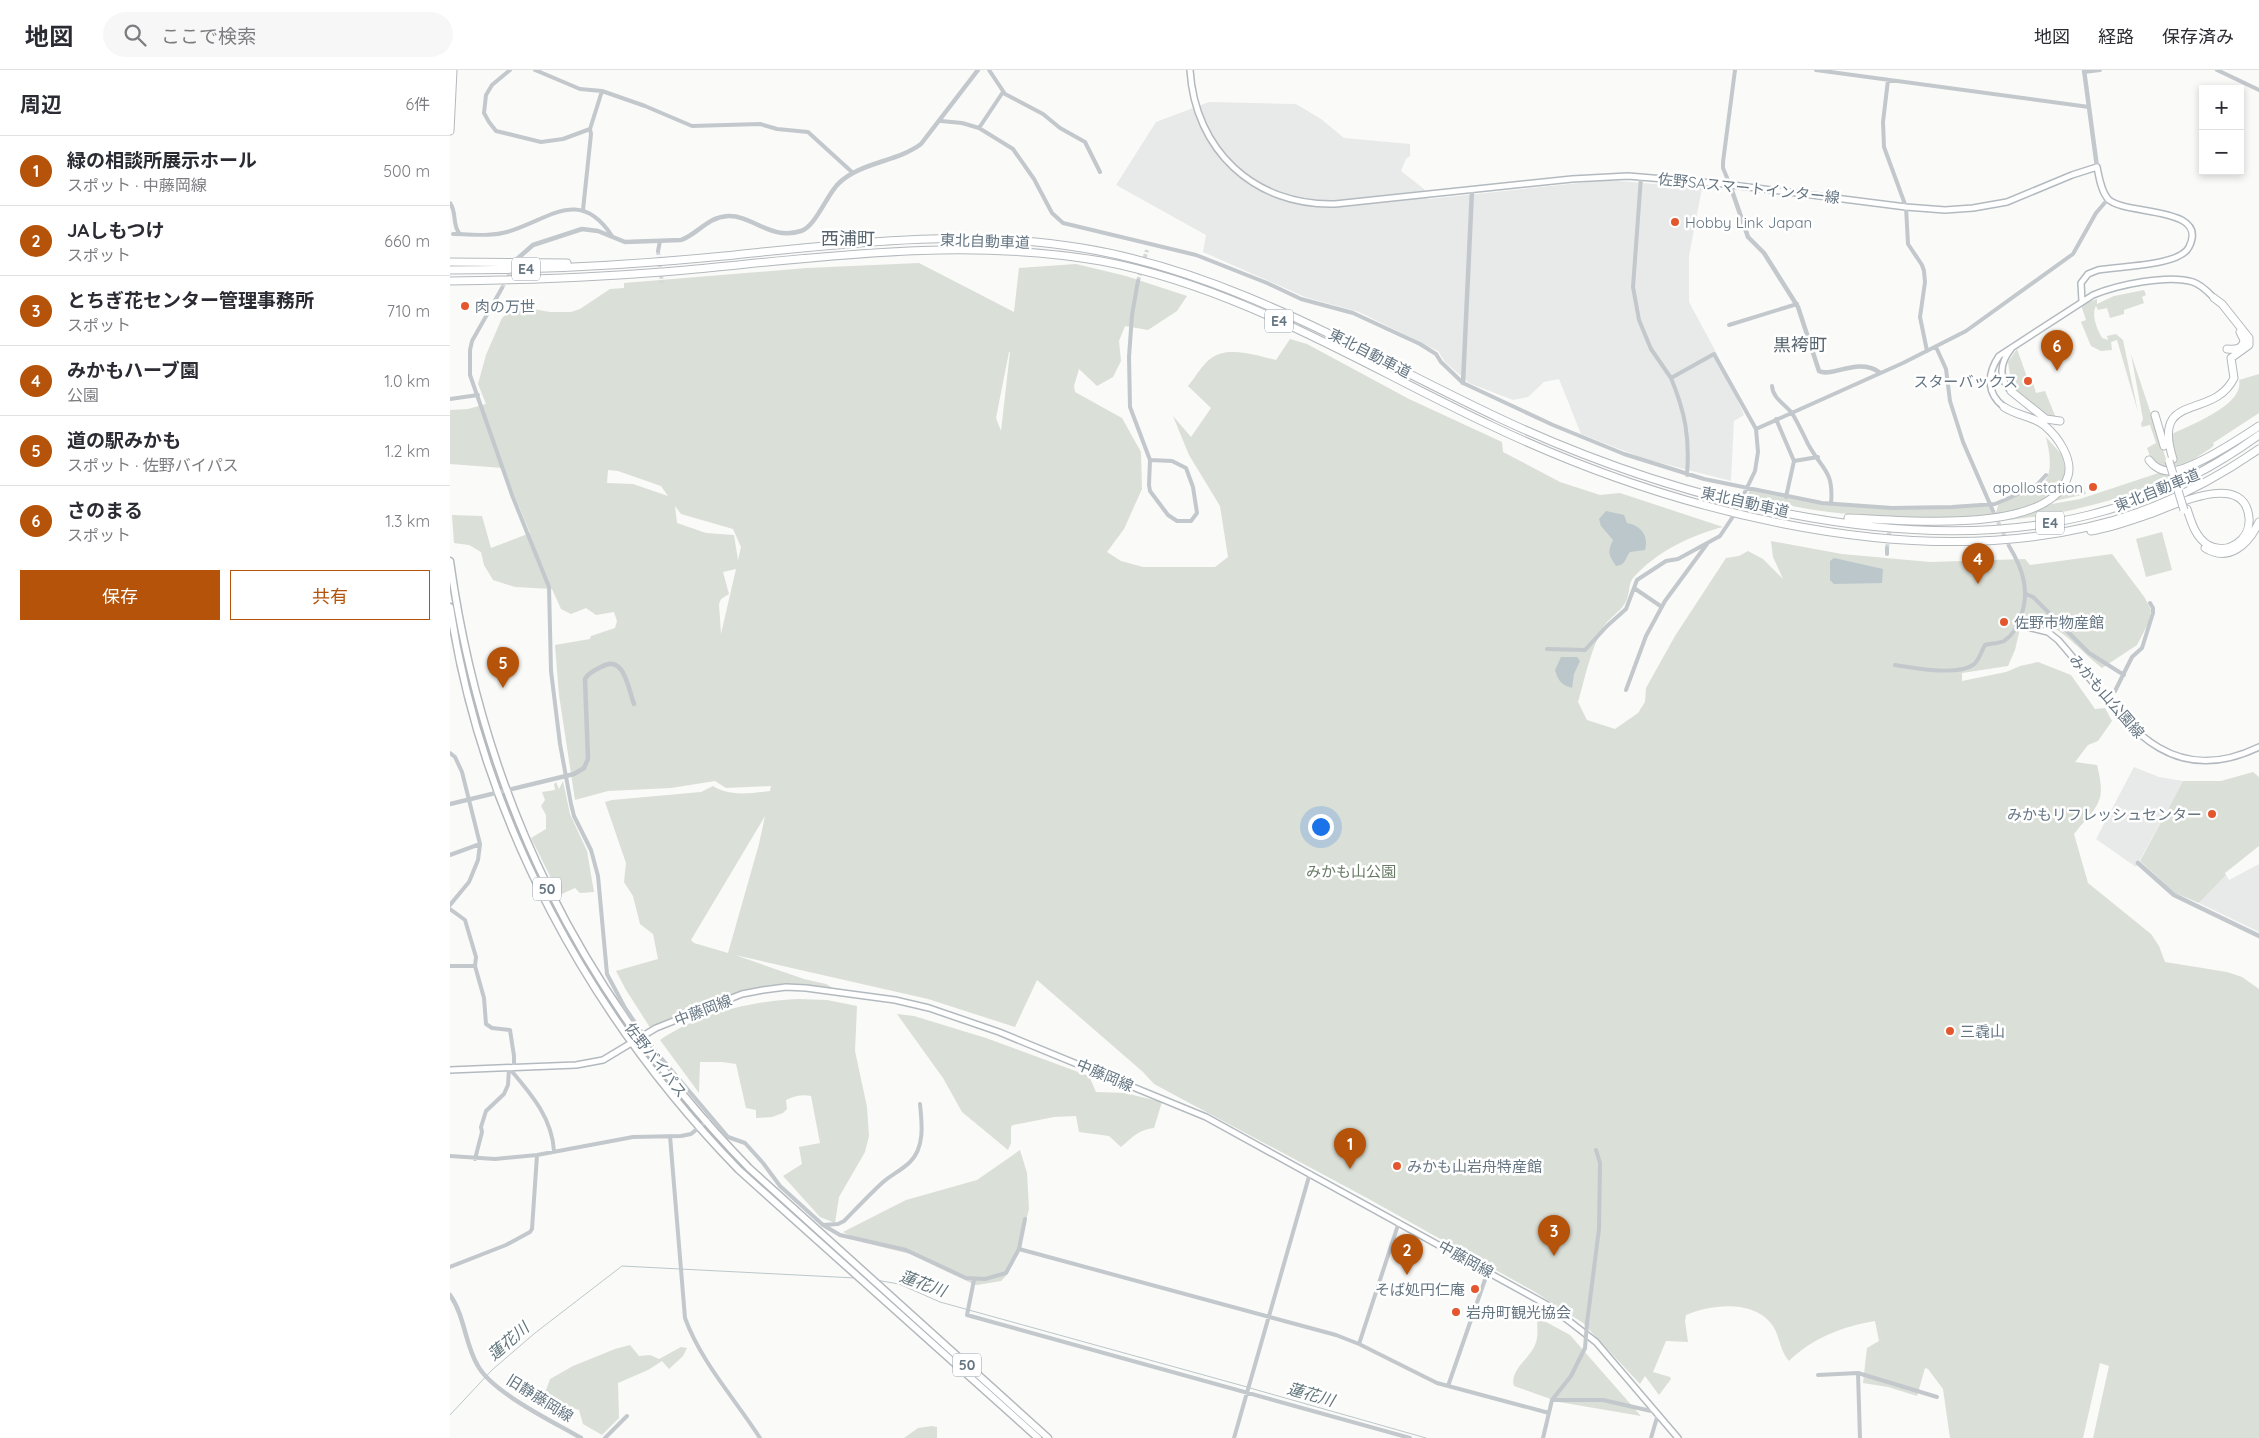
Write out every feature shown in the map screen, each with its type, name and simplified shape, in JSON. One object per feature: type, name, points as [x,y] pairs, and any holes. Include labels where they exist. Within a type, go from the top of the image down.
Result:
[{"type":"highway","points":[[450,132],[453,70]]},
{"type":"highway","name":"東北自動車道","points":[[450,270],[602,266],[852,244],[936,239],[1024,241],[1111,253],[1172,268],[1263,302],[1496,416],[1587,455],[1651,478],[1776,510],[1823,519],[1930,530],[2004,528],[2057,522],[2107,510],[2172,486],[2205,470],[2259,435]]},
{"type":"highway","name":"東北自動車道","points":[[450,281],[620,275],[852,254],[928,250],[1014,251],[1083,258],[1170,279],[1242,304],[1322,341],[1516,437],[1614,476],[1691,500],[1745,514],[1822,530],[1907,540],[1990,540],[2040,536],[2076,530],[2130,515],[2162,503],[2210,480],[2259,449]]},
{"type":"highway","points":[[450,262],[555,263],[602,266]]},
{"type":"highway","points":[[2214,298],[2243,337],[2244,343],[2240,348],[2228,349]]},
{"type":"highway","points":[[2171,460],[2167,433],[2173,418],[2182,410],[2209,401],[2225,391],[2234,378],[2231,358],[2249,345],[2249,338],[2222,304],[2214,298]]},
{"type":"highway","points":[[2011,392],[2046,419],[2060,421]]},
{"type":"highway","points":[[1823,519],[1980,520],[2021,513],[2050,499],[2061,489],[2067,479],[2069,468],[2066,454],[2044,425],[2004,407]]},
{"type":"highway","points":[[2155,415],[2171,460],[2194,537],[2204,547],[2213,552],[2231,552],[2240,548],[2249,540],[2259,522]]},
{"type":"highway","points":[[2149,460],[2152,465],[2164,470],[2180,470],[2259,426]]},
{"type":"highway","points":[[2076,530],[2093,531],[2211,493],[2233,496],[2244,504],[2249,514],[2249,529],[2244,538],[2236,545],[2221,548],[2211,546],[2196,533],[2186,509]]},
{"type":"highway","name":"佐野バイパス","points":[[450,561],[467,659],[485,728],[506,791],[536,864],[568,929],[599,982],[637,1038],[708,1120],[773,1190],[1048,1438]]},
{"type":"highway","name":"佐野バイパス","points":[[450,607],[472,710],[497,793],[525,859],[562,932],[596,991],[630,1042],[698,1128],[739,1170],[1038,1438]]},
{"type":"main road","name":"佐野SAスマートインター線","points":[[1190,70],[1196,107],[1207,134],[1227,161],[1262,188],[1293,200],[1324,204],[1604,176],[1641,176],[1945,210],[1994,205],[2022,197],[2072,175],[2097,167]]},
{"type":"main road","points":[[2082,301],[2080,294],[2081,284],[2088,274],[2098,270],[2176,258],[2186,251],[2191,241],[2190,230],[2181,219],[2168,214],[2122,207],[2108,200],[2097,167]]},
{"type":"main road","points":[[2004,407],[1991,390],[1990,376],[1999,356],[2082,301],[2109,289],[2163,280],[2192,281],[2204,288],[2214,298]]},
{"type":"main road","points":[[2011,392],[2004,381],[2001,365],[2013,346]]},
{"type":"main road","name":"みかも山公園線","points":[[2018,625],[2048,632],[2058,640],[2124,720],[2150,743],[2183,758],[2202,761],[2235,757],[2259,747]]},
{"type":"main road","name":"中藤岡線","points":[[450,1070],[511,1068],[597,1061],[610,1056],[630,1042],[656,1028],[726,1000],[763,990],[786,987],[895,1000],[971,1022],[1214,1121],[1488,1271],[1568,1318],[1596,1342],[1678,1438]]},
{"type":"street","points":[[510,70],[492,85],[486,95],[484,113],[496,131],[541,142],[563,139],[590,129]]},
{"type":"street","points":[[535,70],[580,89],[602,91],[662,112],[692,126],[760,124],[777,129],[808,132],[854,173]]},
{"type":"street","points":[[518,259],[533,245],[575,231],[591,229],[625,242],[681,240],[690,237],[706,222],[726,216],[743,219],[764,229],[774,231],[792,232],[802,230],[817,214],[840,183],[854,173],[911,151],[930,135],[978,70]]},
{"type":"street","points":[[989,70],[1003,92],[1043,114],[1060,128],[1085,142],[1100,172]]},
{"type":"street","points":[[1735,70],[1723,168],[1748,237],[1764,253],[1797,304],[1822,373],[1857,366],[1879,372]]},
{"type":"street","points":[[1816,70],[2088,107]]},
{"type":"street","points":[[2097,167],[2084,71],[2100,70]]},
{"type":"street","points":[[2217,70],[2259,90]]},
{"type":"street","points":[[1888,80],[1883,122],[1884,147],[1906,206],[1908,244],[1922,265],[1925,276],[1920,316],[1927,351]]},
{"type":"street","points":[[584,210],[590,129],[602,91]]},
{"type":"street","points":[[979,128],[1003,92]]},
{"type":"street","points":[[941,121],[962,123],[979,128],[1013,149],[1034,179],[1052,213],[1063,223],[1196,255],[1268,283],[1301,299],[1354,313],[1420,344],[1436,354],[1463,383],[1553,425],[1624,454],[1687,475],[1747,489],[1831,504],[1892,508],[1952,508],[1990,504],[2022,494],[2036,487],[2046,475]]},
{"type":"street","points":[[1641,176],[1633,287],[1639,320],[1651,349],[1671,378],[1680,402],[1688,430],[1687,475]]},
{"type":"street","points":[[1463,383],[1472,190]]},
{"type":"street","points":[[1756,429],[1936,347],[1966,331],[2073,254],[2096,213],[2108,200]]},
{"type":"street","points":[[450,203],[454,211],[455,224],[460,234]]},
{"type":"street","points":[[454,234],[501,233],[552,213],[575,208],[584,210],[598,219],[612,236]]},
{"type":"street","points":[[658,251],[660,241]]},
{"type":"street","points":[[1146,250],[1149,244]]},
{"type":"street","points":[[1138,281],[1132,315],[1129,399],[1135,424],[1150,460],[1149,485],[1163,510],[1177,521],[1191,521],[1197,513],[1193,487],[1186,468],[1172,462],[1150,460]]},
{"type":"street","points":[[502,288],[474,337],[470,350],[470,375],[512,495],[550,587],[551,671],[566,776],[574,816],[591,850],[598,876],[607,974],[636,1024]]},
{"type":"street","points":[[1728,325],[1797,304]]},
{"type":"street","points":[[1936,347],[1946,369],[1950,401],[1963,442],[1993,511]]},
{"type":"street","points":[[1671,378],[1714,354],[1756,429],[1758,452],[1755,471],[1743,496]]},
{"type":"street","points":[[1772,386],[1774,396],[1792,413],[1809,446],[1830,478],[1831,504]]},
{"type":"street","points":[[450,400],[478,395]]},
{"type":"street","points":[[1776,420],[1794,461],[1786,496]]},
{"type":"street","points":[[1794,461],[1818,457]]},
{"type":"street","points":[[1891,517],[1892,508]]},
{"type":"street","points":[[1547,649],[1585,650],[1626,608],[1637,580],[1666,561],[1678,559],[1720,536],[1732,518]]},
{"type":"street","points":[[1626,690],[1646,636],[1662,607],[1707,544]]},
{"type":"street","points":[[1895,665],[1935,671],[1966,668],[1975,664],[1985,645],[2004,640],[2018,625],[2026,594],[2021,570],[2009,546]]},
{"type":"street","points":[[1887,548],[1887,554]]},
{"type":"street","points":[[1634,588],[1662,607]]},
{"type":"street","points":[[2026,594],[2033,597],[2096,658],[2124,675]]},
{"type":"street","points":[[2115,691],[2132,657],[2143,647],[2153,612],[2150,603]]},
{"type":"street","points":[[450,804],[566,776],[581,770],[588,759],[585,683],[588,674],[607,663],[616,664],[623,672],[634,704]]},
{"type":"street","points":[[450,753],[455,757],[462,772],[480,844],[476,867],[470,882],[450,905]]},
{"type":"street","points":[[450,855],[480,844]]},
{"type":"street","points":[[2138,863],[2174,895],[2259,936]]},
{"type":"street","points":[[450,909],[465,920],[476,957],[475,966],[484,998],[486,1024],[492,1028],[510,1030],[514,1056],[508,1086],[504,1094],[486,1111],[481,1127],[482,1132],[476,1159]]},
{"type":"street","points":[[450,966],[475,966]]},
{"type":"street","points":[[656,1052],[708,1120],[728,1137],[745,1143],[780,1186],[823,1225],[840,1236],[906,1250],[974,1280],[991,1278],[1006,1273],[1019,1249],[1025,1219]]},
{"type":"street","points":[[511,1068],[540,1107],[551,1133],[554,1151]]},
{"type":"street","points":[[823,1225],[838,1224],[844,1221],[883,1182],[909,1163],[917,1154],[921,1136],[920,1104]]},
{"type":"street","points":[[450,1156],[495,1160],[537,1155],[633,1136],[691,1134],[708,1120]]},
{"type":"street","points":[[670,1136],[682,1305],[690,1331],[760,1438]]},
{"type":"street","points":[[1543,1438],[1552,1400],[1571,1376],[1585,1348],[1599,1229],[1600,1163],[1596,1150]]},
{"type":"street","points":[[450,1268],[506,1245],[530,1232],[532,1229],[537,1155]]},
{"type":"street","points":[[1234,1438],[1310,1173]]},
{"type":"street","points":[[1359,1344],[1399,1222]]},
{"type":"street","points":[[1019,1249],[1336,1335],[1359,1344],[1426,1378],[1448,1386],[1550,1413]]},
{"type":"street","points":[[1448,1386],[1488,1271]]},
{"type":"street","points":[[974,1280],[967,1313],[1410,1438]]},
{"type":"street","name":"旧静藤岡線","points":[[450,1295],[458,1311],[476,1363],[484,1374],[523,1404],[581,1438]]},
{"type":"street","points":[[1858,1373],[1860,1438]]},
{"type":"street","points":[[1818,1375],[1858,1373],[1938,1397]]},
{"type":"street","points":[[1552,1400],[1603,1400],[1651,1410],[1654,1409]]},
{"type":"street","points":[[1651,1438],[1658,1414]]},
{"type":"street","points":[[604,1438],[627,1416]]},
{"type":"shaded area","points":[[1209,102],[1296,104],[1321,119],[1344,138],[1410,144],[1410,156],[1406,159],[1401,171],[1424,189],[1428,199],[1608,180],[1702,188],[1689,256],[1689,302],[1716,352],[1744,415],[1734,421],[1731,481],[1645,459],[1581,434],[1559,379],[1544,382],[1528,397],[1513,400],[1469,383],[1445,362],[1438,351],[1359,312],[1305,297],[1203,252],[1206,235],[1116,185],[1156,122]]},
{"type":"shaded area","points":[[1606,511],[1624,515],[1627,523],[1636,526],[1643,532],[1646,540],[1645,550],[1630,552],[1624,563],[1616,566],[1610,557],[1609,551],[1613,540],[1601,526],[1599,519]]},
{"type":"shaded area","points":[[1834,558],[1883,569],[1882,583],[1834,584],[1830,580],[1830,561]]},
{"type":"shaded area","points":[[1561,657],[1577,657],[1580,661],[1574,674],[1572,688],[1561,682],[1556,674],[1555,670]]},
{"type":"shaded area","points":[[2134,767],[2159,777],[2183,781],[2136,867],[2096,839]]},
{"type":"shaded area","points":[[2259,864],[2259,932],[2199,903],[2226,875],[2229,880]]},
{"type":"green space","name":"みかも山公園","points":[[919,263],[1014,312],[1019,268],[1076,264],[1126,276],[1187,296],[1177,311],[1148,330],[1125,326],[1119,341],[1121,361],[1113,377],[1097,386],[1079,369],[1074,386],[1075,392],[1122,418],[1141,452],[1142,489],[1124,529],[1107,552],[1121,561],[1143,567],[1215,567],[1228,557],[1220,506],[1189,455],[1173,416],[1191,437],[1211,408],[1188,386],[1210,359],[1217,355],[1234,352],[1276,360],[1290,339],[1307,344],[1409,399],[1502,442],[1503,452],[1560,482],[1600,495],[1620,493],[1723,527],[1687,540],[1652,560],[1633,578],[1625,603],[1604,626],[1599,635],[1578,702],[1587,720],[1615,729],[1638,713],[1645,702],[1646,688],[1675,636],[1726,558],[1739,556],[1748,551],[1763,559],[1783,579],[1773,557],[1771,541],[1842,554],[1930,562],[2025,559],[2030,565],[2112,554],[2145,598],[2151,610],[2149,622],[2137,645],[2102,668],[2059,631],[2040,622],[2022,620],[2015,650],[2008,666],[1962,673],[1962,681],[2006,672],[2020,666],[2038,662],[2071,675],[2095,709],[2105,708],[2112,721],[2098,741],[2088,745],[2075,762],[2097,765],[2100,778],[2101,788],[2098,803],[2074,834],[2088,883],[2151,934],[2159,946],[2165,962],[2227,972],[2242,977],[2259,989],[2259,1438],[2093,1438],[2109,1366],[2100,1363],[2083,1438],[1950,1438],[1943,1389],[1928,1369],[1925,1368],[1917,1396],[1888,1387],[1863,1383],[1867,1348],[1879,1341],[1875,1321],[1829,1334],[1808,1346],[1789,1361],[1773,1326],[1765,1317],[1755,1311],[1732,1306],[1708,1308],[1686,1315],[1688,1342],[1666,1341],[1653,1372],[1670,1377],[1671,1379],[1659,1395],[1645,1376],[1640,1384],[1583,1323],[1535,1292],[1367,1198],[1154,1084],[1143,1072],[1037,980],[1015,1027],[928,999],[735,955],[804,979],[826,984],[833,988],[808,986],[761,989],[717,1000],[695,1008],[651,1029],[616,971],[658,959],[653,934],[640,924],[633,896],[624,882],[626,863],[605,802],[701,792],[713,786],[726,792],[755,793],[770,791],[771,786],[726,788],[715,781],[671,788],[608,791],[575,800],[559,695],[555,645],[590,639],[591,636],[615,628],[617,621],[614,612],[596,615],[586,608],[571,614],[561,609],[552,589],[515,587],[493,580],[484,565],[481,552],[469,545],[454,543],[452,515],[482,516],[491,548],[530,533],[503,468],[450,464],[450,410],[468,409],[486,404],[478,384],[486,355],[502,318],[513,308],[522,307],[550,312],[571,312],[580,309],[610,289],[624,288],[624,283],[807,268]],"holes":[[[1009,352],[1010,352],[1001,431],[996,418]],[[608,470],[618,471],[661,486],[668,496],[633,484],[607,483]],[[675,506],[681,514],[733,529],[741,547],[738,560],[734,535],[706,533],[677,523]],[[736,569],[721,634],[719,604],[721,599],[729,594],[723,572]],[[765,816],[759,844],[728,953],[694,943],[691,940]]]},
{"type":"green space","points":[[2144,290],[2146,295],[2142,297],[2144,303],[2124,310],[2124,314],[2110,318],[2107,308],[2098,310],[2096,306],[2094,314],[2102,338],[2108,340],[2107,336],[2116,334],[2123,340],[2138,412],[2117,340],[2111,342],[2112,350],[2101,351],[2091,346],[2081,322],[2086,320],[2081,305],[2097,299],[2097,304],[2114,296]]},
{"type":"green space","points":[[2017,349],[2027,377],[2023,379],[2025,385],[2033,383],[2036,393],[2045,391],[2056,418],[2047,415],[2012,387],[2008,362]]},
{"type":"green space","points":[[2131,354],[2167,462],[2174,459],[2170,443],[2172,434],[2215,413],[2234,398],[2239,389],[2239,380],[2259,374],[2259,413],[2213,443],[2214,445],[2211,448],[2188,463],[2163,468],[2151,459],[2147,448],[2156,443],[2150,425],[2142,427],[2141,424],[2143,419]]},
{"type":"green space","points":[[2046,437],[2062,455],[2066,474],[2051,496],[2033,506],[2008,512],[1949,518],[1887,517],[1815,510],[1745,496],[1751,490],[1820,504],[1895,509],[1989,506],[1992,512],[1996,512],[1999,503],[2036,489],[2048,476],[2050,466]]},
{"type":"green space","points":[[2225,451],[2191,469],[2156,484],[2122,497],[2086,507],[2014,519],[1938,524],[2080,499]]},
{"type":"green space","points":[[2083,485],[2086,494],[2050,502],[2062,492]]},
{"type":"green space","points":[[2162,532],[2172,570],[2146,577],[2136,539]]},
{"type":"green space","name":"みかもリフレッシュセンター","points":[[2253,772],[2259,777],[2259,846],[2225,873],[2226,875],[2199,903],[2175,893],[2140,861],[2183,781],[2221,781]]},
{"type":"green space","points":[[563,781],[570,814],[587,851],[594,892],[580,893],[575,888],[562,894],[554,884],[531,838],[546,829],[546,815],[541,806],[545,800],[542,792],[555,790],[554,784],[556,782],[559,789]]},
{"type":"green space","points":[[798,999],[827,1000],[857,1006],[855,1051],[867,1107],[869,1136],[865,1152],[839,1197],[835,1223],[820,1217],[783,1176],[802,1164],[799,1147],[820,1143],[811,1096],[795,1096],[786,1100],[787,1109],[783,1113],[772,1117],[756,1118],[756,1110],[746,1108],[736,1064],[700,1062],[699,1093],[660,1040],[691,1022],[726,1010],[762,1002]]},
{"type":"green space","points":[[897,1014],[914,1016],[986,1038],[1089,1076],[1096,1092],[1125,1093],[1162,1102],[1154,1128],[1140,1132],[1121,1147],[1109,1136],[1079,1132],[1076,1116],[1054,1117],[1013,1125],[1011,1127],[1011,1143],[1008,1150],[962,1112],[943,1078]]},
{"type":"green space","points":[[1020,1150],[1027,1173],[1029,1209],[1013,1264],[1001,1281],[973,1284],[910,1254],[862,1242],[843,1232],[906,1200],[977,1180]]},
{"type":"green space","points":[[1537,1317],[1570,1335],[1641,1416],[1559,1402],[1514,1386],[1514,1375],[1536,1342]]},
{"type":"green space","points":[[630,1345],[639,1356],[650,1355],[659,1359],[681,1347],[687,1348],[683,1356],[669,1369],[662,1361],[648,1370],[618,1383],[619,1418],[602,1435],[583,1424],[579,1410],[566,1406],[548,1411],[533,1403],[546,1390],[550,1379],[573,1366]]},
{"type":"green space","points":[[937,1427],[937,1438],[904,1438],[918,1428]]},
{"type":"waterway","name":"蓮花川","points":[[450,1415],[492,1370],[535,1333],[622,1266],[855,1278]]},
{"type":"waterway","name":"蓮花川","points":[[876,1280],[899,1284],[940,1302],[1247,1387]]},
{"type":"waterway","name":"蓮花川","points":[[1250,1388],[1426,1438]]},
{"type":"tunnel","points":[[1138,281],[1147,250]]},
{"type":"tunnel","points":[[658,251],[662,283]]},
{"type":"tunnel","points":[[502,288],[512,270]]},
{"type":"tunnel","points":[[1732,518],[1743,496]]},
{"type":"tunnel","points":[[1993,511],[2009,546]]},
{"type":"tunnel","points":[[1887,548],[1890,527]]},
{"type":"tunnel","points":[[636,1024],[656,1052]]},
{"type":"place","name":"Hobby Link Japan","points":[[1675,222]]},
{"type":"place","name":"肉の万世","points":[[465,306]]},
{"type":"place","name":"さのまる","points":[[2057,371]]},
{"type":"place","name":"スターバックス","points":[[2028,381]]},
{"type":"place","name":"apollostation","points":[[2093,487]]},
{"type":"place","name":"みかもハーブ園","points":[[1978,584]]},
{"type":"place","name":"佐野市物産館","points":[[2004,622]]},
{"type":"place","name":"道の駅みかも","points":[[503,688]]},
{"type":"place","name":"みかもリフレッシュセンター","points":[[2212,814]]},
{"type":"place","name":"三毳山","points":[[1950,1031]]},
{"type":"place","name":"みかも山岩舟特産館","points":[[1397,1166]]},
{"type":"place","name":"緑の相談所展示ホール","points":[[1350,1169]]},
{"type":"place","name":"とちぎ花センター管理事務所","points":[[1554,1256]]},
{"type":"place","name":"JAしもつけ","points":[[1407,1275]]},
{"type":"place","name":"そば処円仁庵","points":[[1475,1289]]},
{"type":"place","name":"岩舟町観光協会","points":[[1456,1312]]},
{"type":"district","name":"西浦町","points":[[848,238]]},
{"type":"district","name":"黒袴町","points":[[1800,344]]}]
